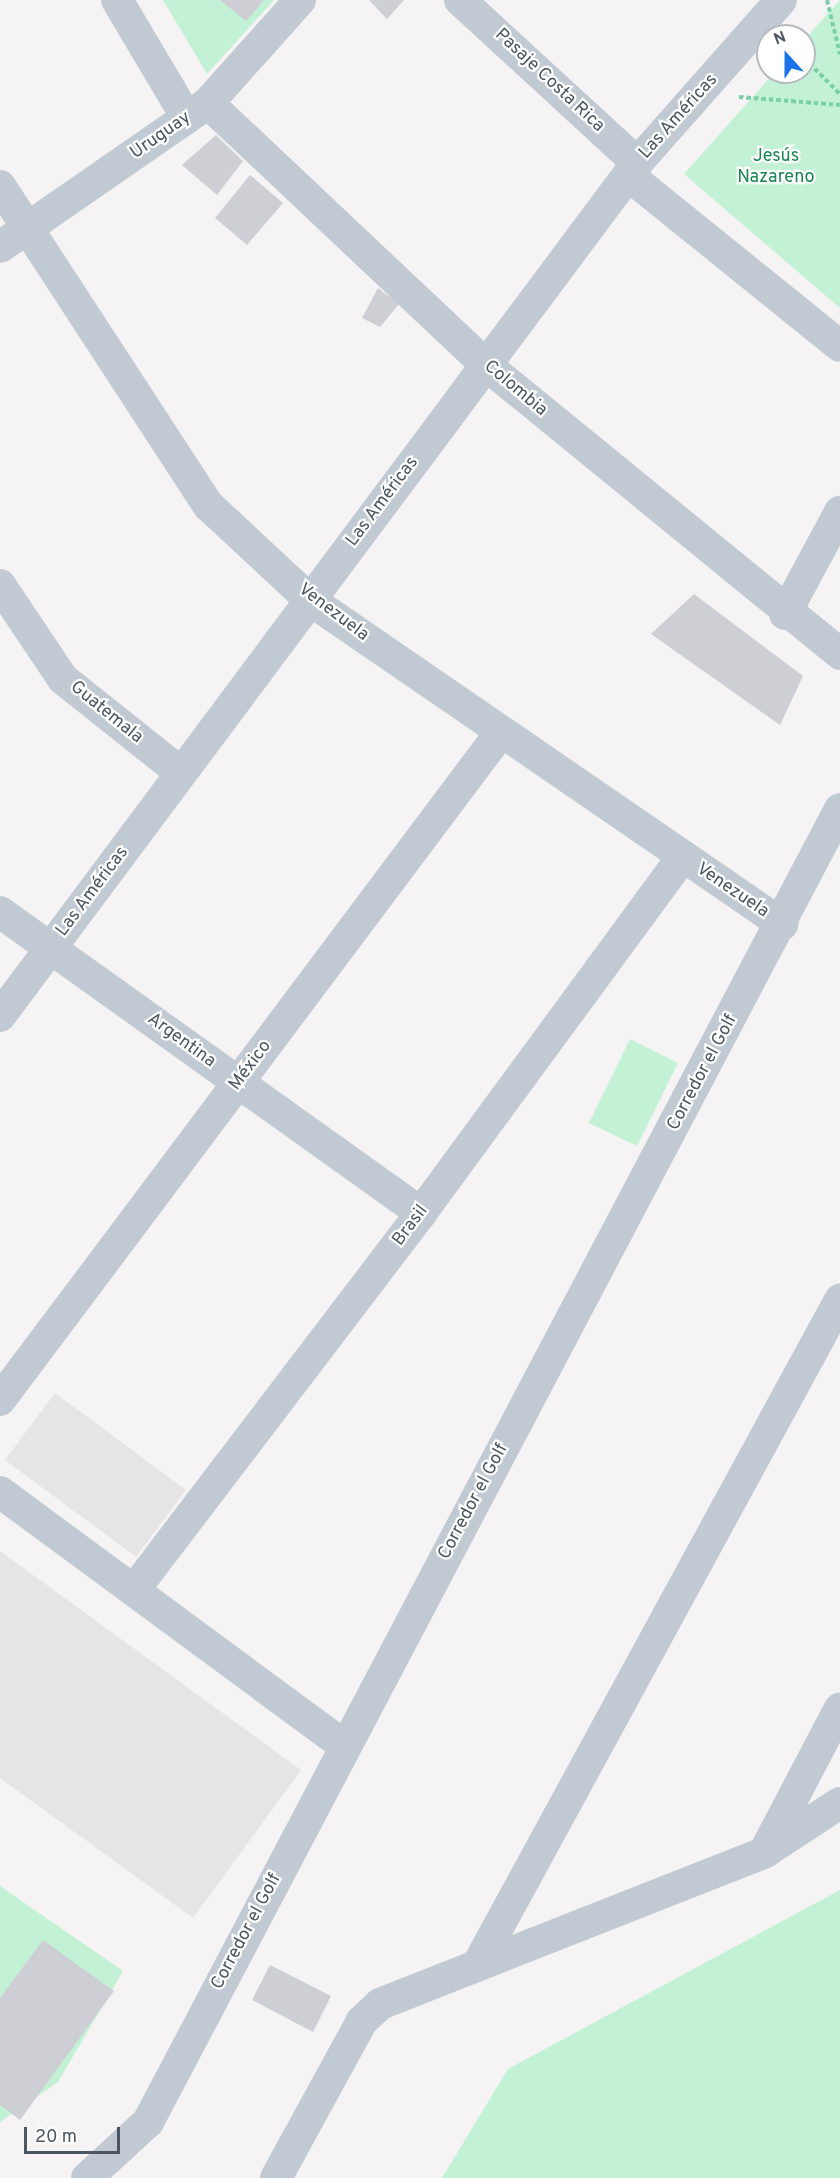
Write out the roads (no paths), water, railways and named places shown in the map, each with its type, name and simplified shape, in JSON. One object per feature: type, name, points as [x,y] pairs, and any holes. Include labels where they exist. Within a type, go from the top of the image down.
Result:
[{"type":"street","name":"Colombia","points":[[117,0],[198,111],[486,365],[785,614],[840,654]]},
{"type":"street","name":"Uruguay","points":[[0,247],[198,111],[300,0]]},
{"type":"street","name":"Pasaje Costa Rica","points":[[460,0],[632,169],[840,346]]},
{"type":"street","name":"Las Américas","points":[[0,1016],[632,169],[781,0]]},
{"type":"street","name":"Venezuela","points":[[0,186],[209,506],[310,600],[682,858],[782,924]]},
{"type":"street","points":[[785,614],[840,512]]},
{"type":"street","name":"Guatemala","points":[[0,585],[63,679],[181,773]]},
{"type":"street","name":"México","points":[[0,1400],[501,732]]},
{"type":"street","name":"Corredor el Golf","points":[[87,2178],[148,2122],[782,924],[840,809]]},
{"type":"street","name":"Brasil","points":[[134,1590],[421,1213],[682,858]]},
{"type":"street","name":"Argentina","points":[[0,912],[421,1213]]},
{"type":"street","points":[[477,1966],[840,1300]]},
{"type":"street","points":[[0,1492],[345,1746]]},
{"type":"street","points":[[765,1852],[840,1708]]},
{"type":"street","points":[[276,2178],[362,2021],[380,2004],[765,1852],[840,1803]]},
{"type":"park label","name":"Jesús Nazareno","points":[[776,168]]}]
